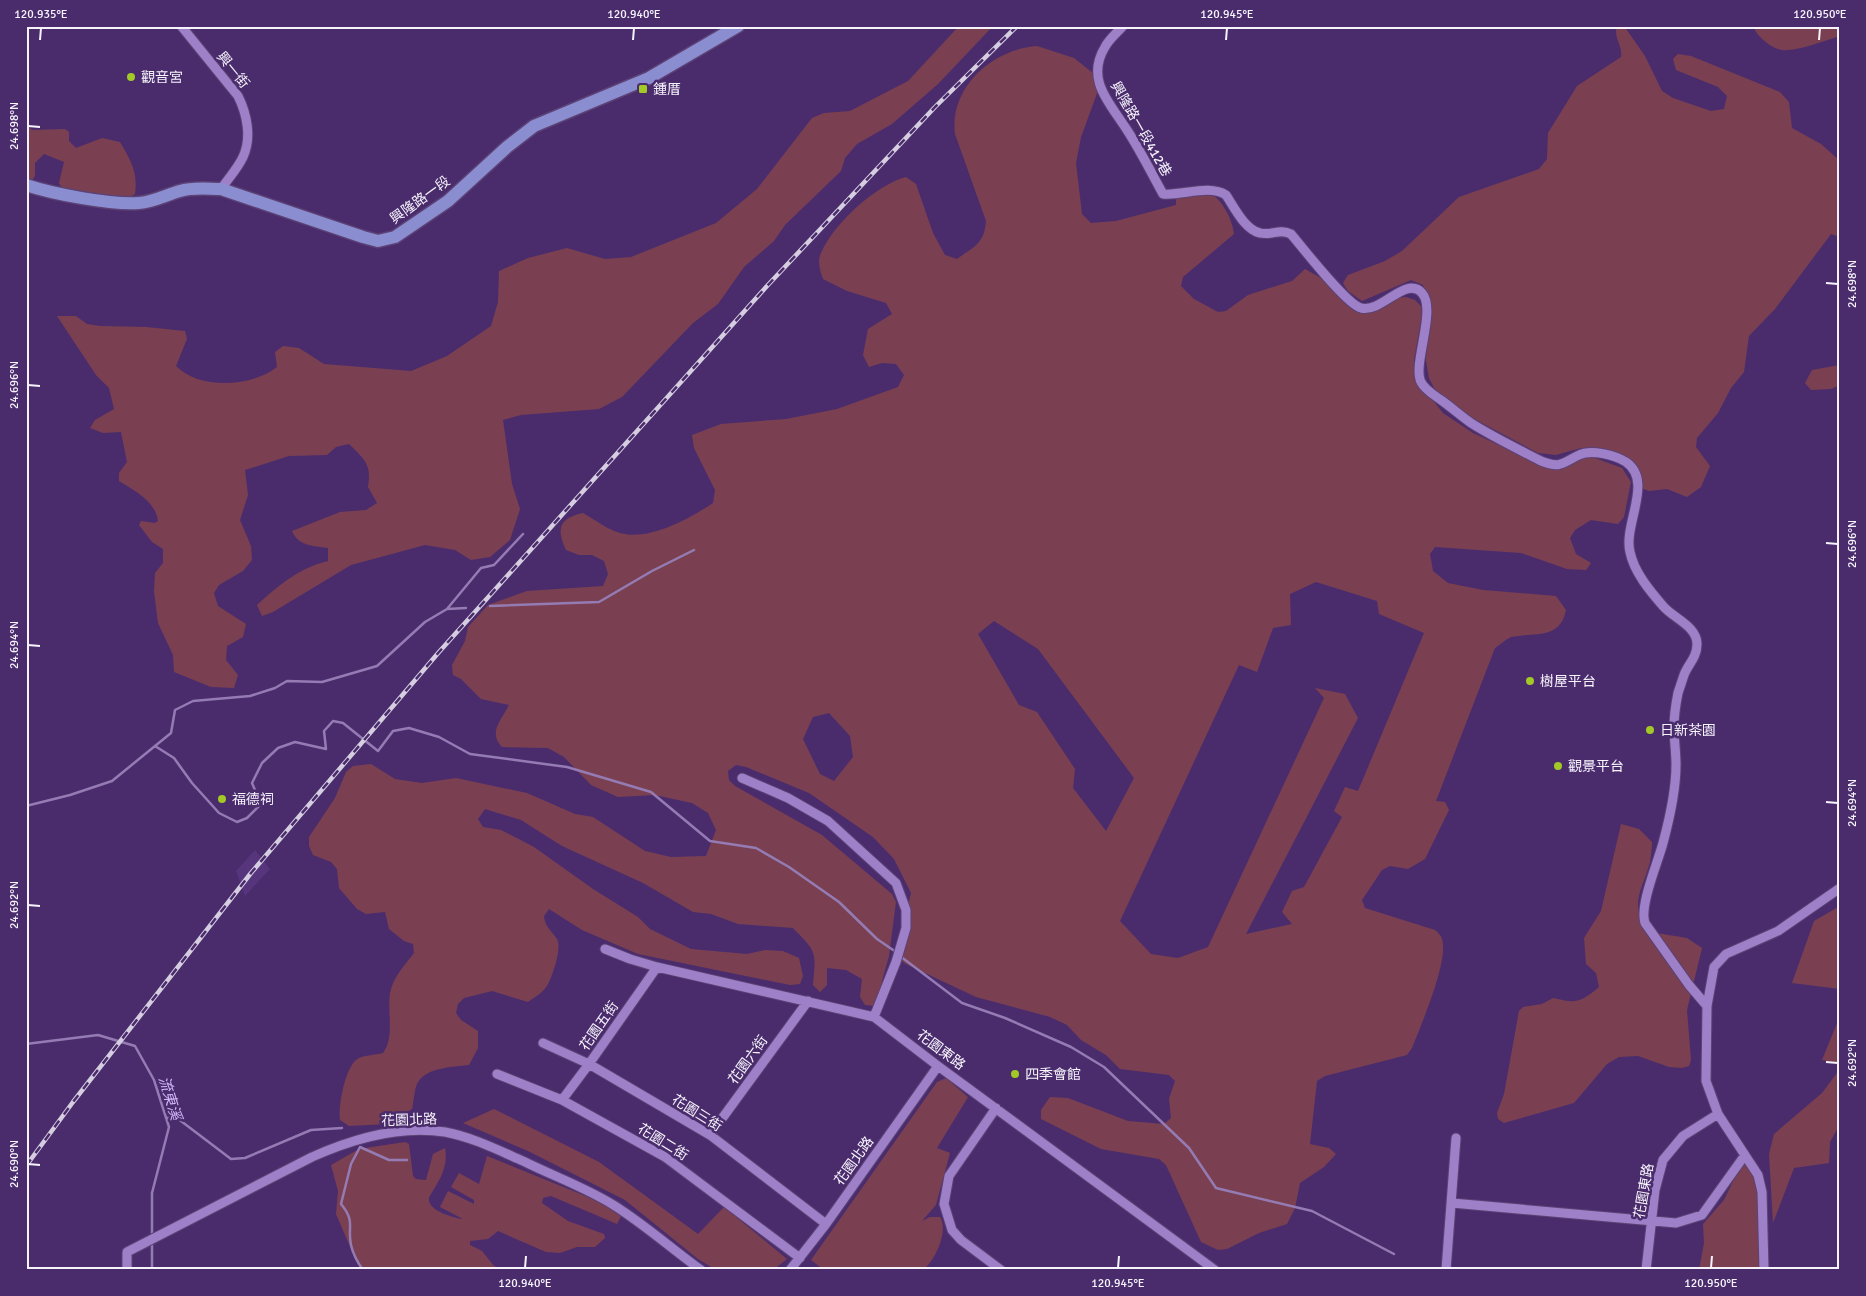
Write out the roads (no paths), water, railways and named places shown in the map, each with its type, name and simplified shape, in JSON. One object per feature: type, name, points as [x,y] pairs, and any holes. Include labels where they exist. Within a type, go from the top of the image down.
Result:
[{"type":"street","points":[[172,26],[176,28],[182,27]]},
{"type":"street","name":"興隆路一段","points":[[26,185],[78,197],[140,203],[182,190],[200,188],[221,189],[378,241],[395,237],[448,201],[507,147],[534,126],[649,78],[738,26]]},
{"type":"street","name":"興隆路一段412巷","points":[[1123,26],[1106,45],[1099,58],[1098,78],[1100,86],[1163,194],[1221,192],[1226,195],[1249,228],[1260,233],[1284,231],[1291,234],[1326,276],[1355,305],[1362,309],[1375,307],[1409,288],[1416,288],[1424,295],[1427,309],[1419,376],[1426,388],[1471,423],[1553,466],[1563,464],[1580,454],[1593,452],[1620,459],[1628,463],[1632,468],[1639,480],[1628,542],[1630,553],[1646,586],[1664,608],[1686,624],[1697,642],[1696,653],[1684,674],[1678,694],[1674,725],[1676,765],[1671,811],[1658,865],[1644,903],[1643,917],[1645,923],[1689,985],[1707,1006]]},
{"type":"street","name":"興一街","points":[[182,27],[238,96],[245,109],[247,126],[246,149],[243,158],[221,189]]},
{"type":"street","points":[[742,778],[788,798],[828,821],[896,883],[906,910],[906,928],[903,943],[874,1017]]},
{"type":"street","points":[[1764,1270],[1762,1192],[1758,1175],[1718,1114],[1706,1081],[1707,1006],[1714,967],[1726,954],[1778,931],[1840,888]]},
{"type":"street","name":"花園東路","points":[[605,949],[657,967],[874,1017],[1215,1270]]},
{"type":"street","name":"花園五街","points":[[562,1100],[657,967]]},
{"type":"street","name":"花園六街","points":[[710,1135],[808,1001]]},
{"type":"street","name":"花園三街","points":[[543,1043],[589,1064],[710,1135],[826,1224]]},
{"type":"street","name":"花園北路","points":[[790,1270],[826,1224],[938,1066]]},
{"type":"street","name":"花園二街","points":[[497,1074],[562,1100],[664,1156],[800,1258]]},
{"type":"street","points":[[996,1108],[949,1176],[944,1204],[952,1230],[961,1240],[1000,1270]]},
{"type":"street","name":"花園東路","points":[[1646,1270],[1655,1190],[1663,1160],[1683,1136],[1718,1114]]},
{"type":"street","name":"花園北路","points":[[127,1270],[127,1251],[312,1157],[340,1144],[365,1136],[418,1131],[444,1132],[469,1138],[615,1206],[700,1270]]},
{"type":"street","points":[[1446,1270],[1456,1138]]},
{"type":"street","points":[[1452,1203],[1676,1223],[1702,1215],[1745,1155]]},
{"type":"waterway","points":[[447,609],[481,568],[494,565],[523,534]]},
{"type":"waterway","points":[[490,606],[599,602],[652,571],[694,550]]},
{"type":"waterway","points":[[155,746],[171,733],[175,710],[193,701],[250,696],[275,688],[287,681],[322,682],[377,666],[425,622],[447,609],[466,608]]},
{"type":"waterway","points":[[26,806],[70,795],[112,781],[155,746],[174,758],[192,783],[219,813],[237,822],[247,818],[261,804],[252,783],[262,763],[278,748],[295,742],[326,749],[324,731],[333,721],[343,723],[378,751],[393,731],[409,728],[439,737],[470,754],[567,767],[651,792],[710,841],[756,848],[789,867],[839,902],[877,939],[896,952]]},
{"type":"waterway","points":[[900,956],[962,1003],[1005,1018],[1071,1047],[1104,1067],[1189,1148],[1216,1188],[1312,1211],[1394,1254]]},
{"type":"waterway","name":"流東溪","points":[[26,1044],[98,1035],[135,1046],[154,1080],[169,1127],[152,1193],[152,1236]]},
{"type":"waterway","points":[[166,1118],[177,1118],[231,1159],[245,1158],[311,1130],[342,1128]]},
{"type":"waterway","points":[[363,1270],[352,1248],[350,1220],[341,1204],[351,1164],[360,1147],[389,1160],[407,1160]]},
{"type":"waterway","name":"流東溪","points":[[152,1241],[152,1270]]},
{"type":"railway","points":[[26,1166],[73,1102],[251,873],[439,652],[767,286],[935,107],[1017,26]]},
{"type":"place","name":"觀音宮","points":[[131,77]]},
{"type":"place","name":"鍾厝","points":[[643,89]]},
{"type":"place","name":"樹屋平台","points":[[1530,681]]},
{"type":"place","name":"日新茶園","points":[[1650,730]]},
{"type":"place","name":"觀景平台","points":[[1558,766]]},
{"type":"place","name":"福德祠","points":[[222,799]]},
{"type":"place","name":"四季會館","points":[[1015,1074]]}]
